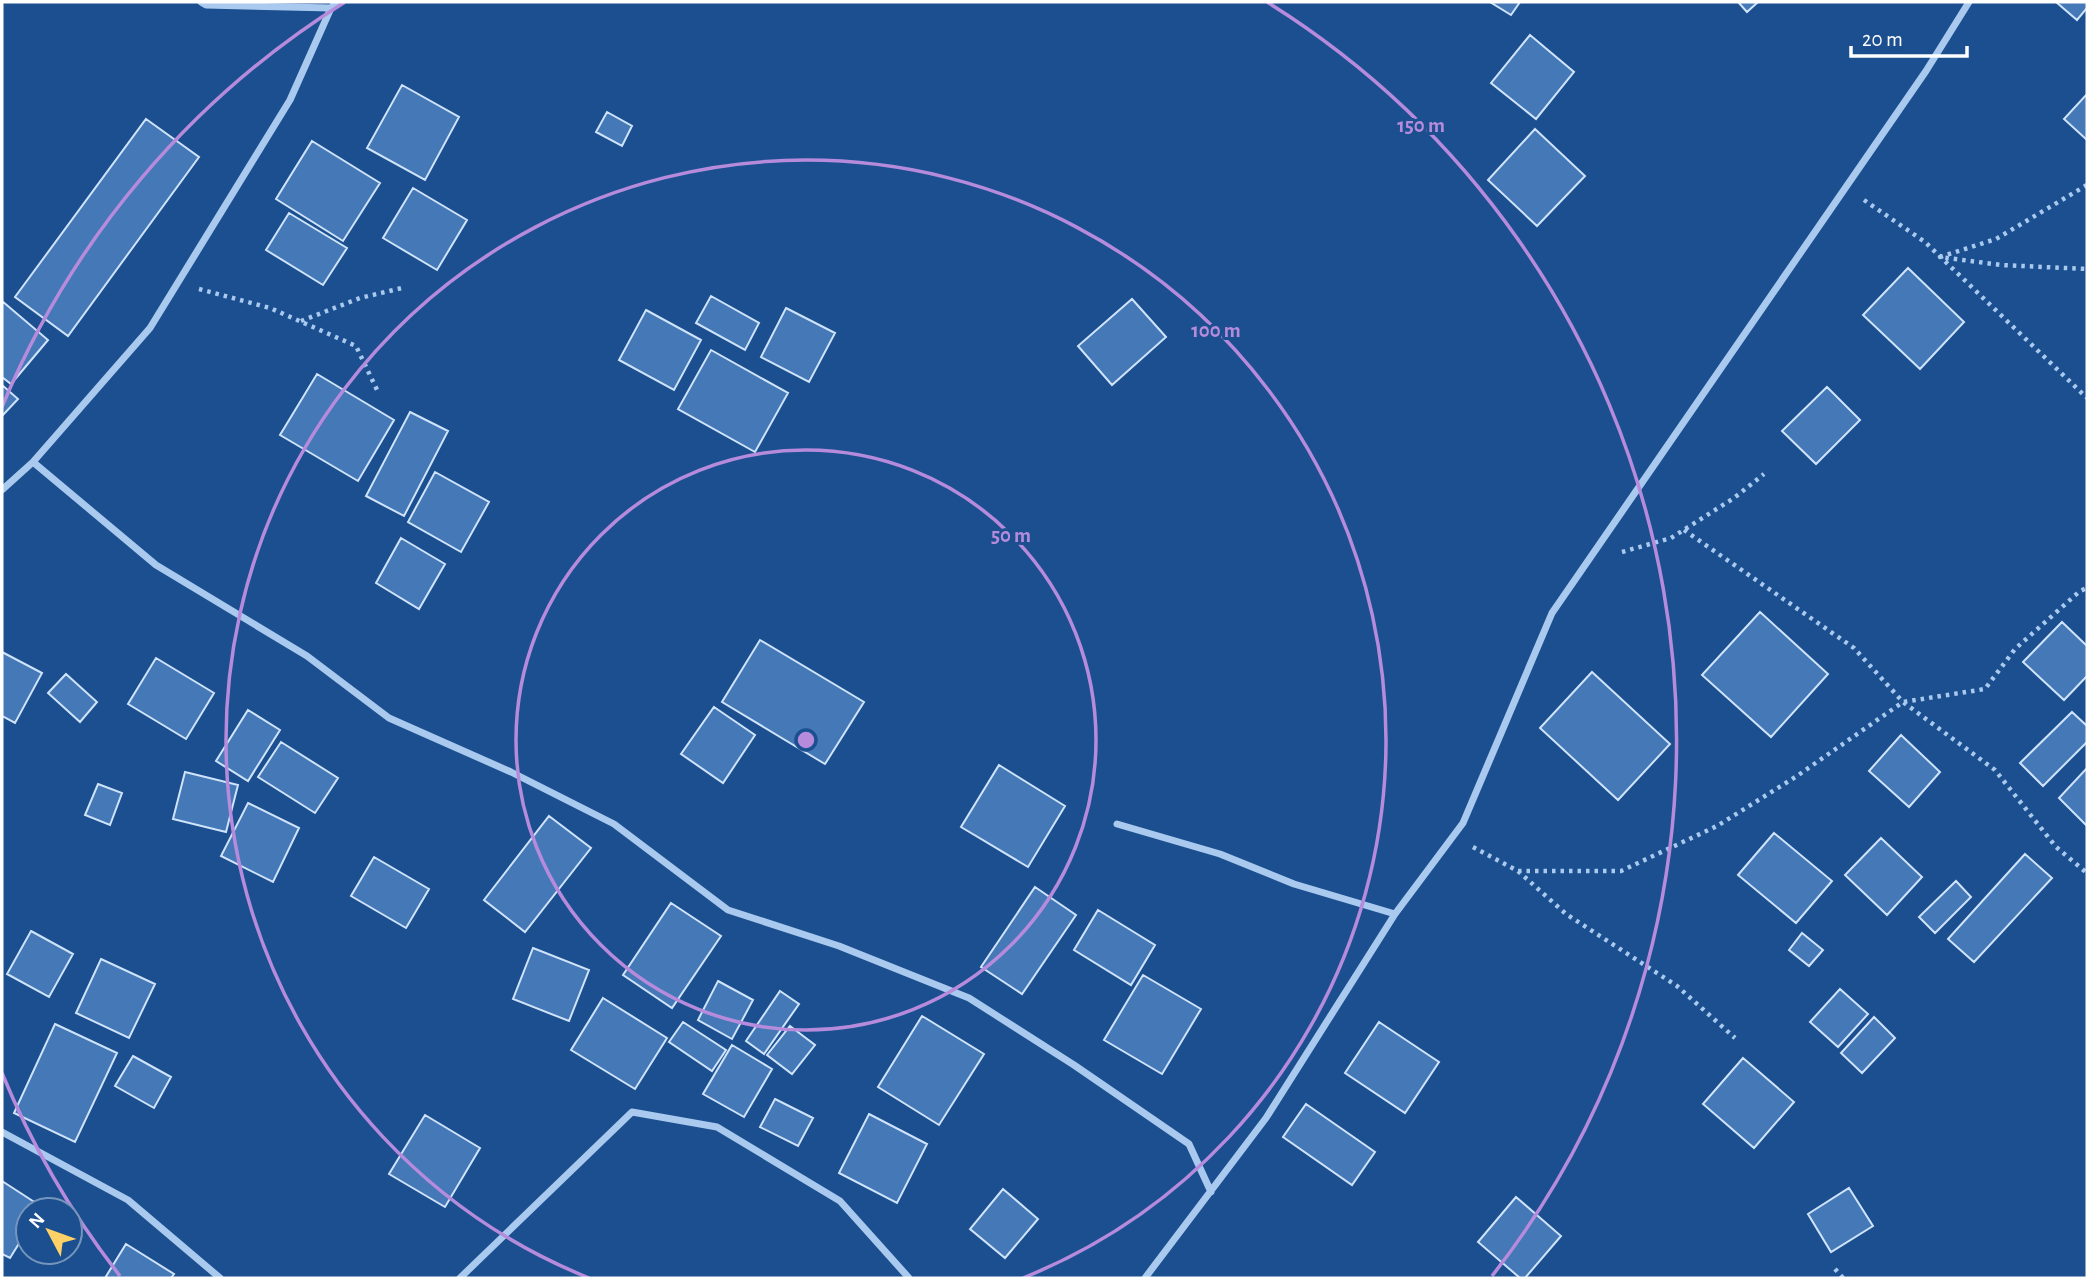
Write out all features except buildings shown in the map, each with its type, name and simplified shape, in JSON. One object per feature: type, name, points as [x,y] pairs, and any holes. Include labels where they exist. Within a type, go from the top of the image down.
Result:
[{"type":"street","points":[[2,490],[33,462],[150,328],[290,100],[333,5],[206,5],[201,2]]},
{"type":"street","points":[[1145,1278],[1266,1118],[1395,914],[1454,837],[1552,612],[1846,187],[1969,2]]},
{"type":"street","points":[[33,462],[156,565],[307,656],[389,718],[511,772],[614,824],[728,910],[839,946],[969,998],[1074,1065],[1189,1144],[1211,1192]]},
{"type":"street","points":[[1117,824],[1220,854],[1294,884],[1395,914]]},
{"type":"street","points":[[460,1278],[632,1112],[717,1127],[829,1194],[840,1201],[909,1278]]},
{"type":"street","points":[[2,1132],[128,1200],[220,1278]]},
{"type":"path","points":[[1940,257],[1996,239],[2087,185]]},
{"type":"path","points":[[1846,187],[1924,242],[2087,398]]},
{"type":"path","points":[[1940,257],[2001,265],[2087,269]]},
{"type":"path","points":[[177,284],[270,308],[356,346],[378,392]]},
{"type":"path","points":[[301,321],[360,298],[402,288]]},
{"type":"path","points":[[1588,562],[1671,538],[1734,498],[1764,474]]},
{"type":"path","points":[[1684,530],[1854,648],[1903,702],[1995,770],[2056,847],[2087,873]]},
{"type":"path","points":[[1518,871],[1621,871],[1717,826],[1797,776],[1903,702],[1984,689],[2015,649],[2080,591],[2087,588]]},
{"type":"path","points":[[1454,837],[1518,871],[1566,914],[1677,986],[1735,1038]]},
{"type":"path","points":[[1835,1269],[1843,1278]]}]
